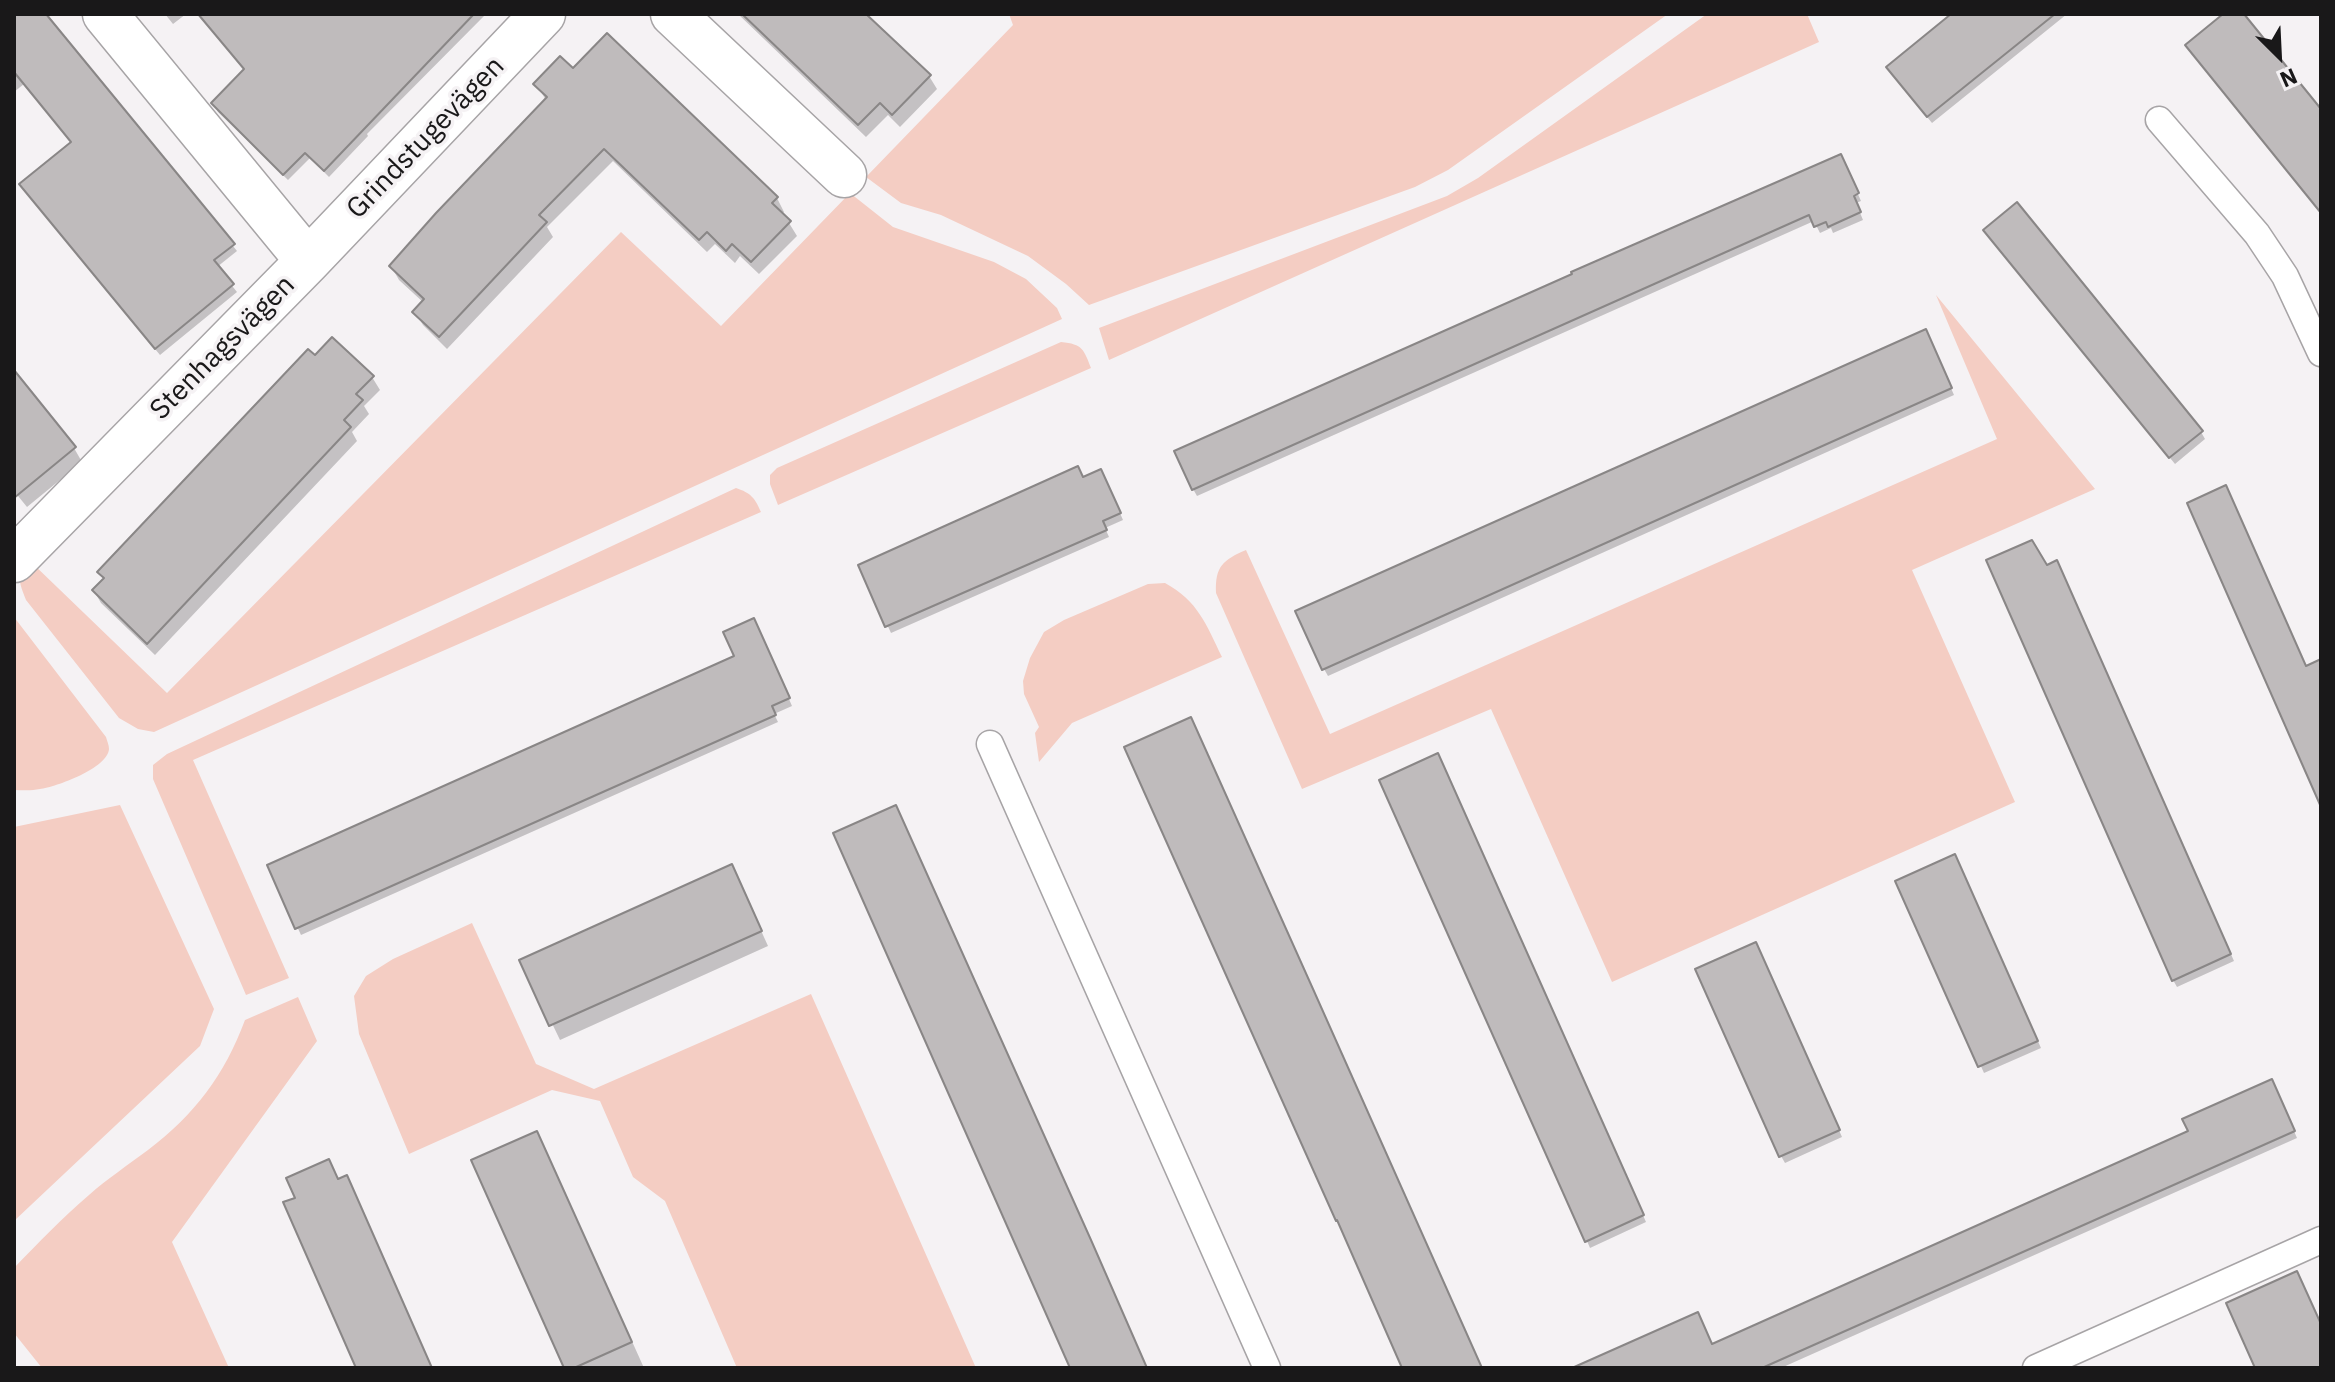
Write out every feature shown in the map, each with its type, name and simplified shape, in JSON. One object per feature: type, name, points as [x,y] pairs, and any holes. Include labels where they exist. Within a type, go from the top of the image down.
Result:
[{"type":"street","name":"Stenhagsvägen","points":[[14,560],[308,261],[105,14]]},
{"type":"street","name":"Grindstugevägen","points":[[308,261],[543,14]]},
{"type":"street","points":[[673,14],[844,175]]},
{"type":"lane","points":[[2159,120],[2257,234],[2285,276],[2321,353]]},
{"type":"lane","points":[[990,744],[1267,1368]]},
{"type":"lane","points":[[2036,1368],[2321,1240]]},
{"type":"shaded area","points":[[1009,14],[1668,14],[1448,170],[1415,187],[1089,305],[1028,256],[941,215],[901,203],[866,177],[1013,25]]},
{"type":"shaded area","points":[[1707,14],[1807,14],[1819,42],[1109,360],[1099,328],[1447,196],[1478,178]]},
{"type":"shaded area","points":[[850,193],[893,227],[994,262],[1026,279],[1057,308],[1062,319],[154,732],[138,729],[119,718],[26,600],[20,580],[30,561],[167,693],[621,232],[721,326]]},
{"type":"shaded area","points":[[1936,295],[2095,489],[1912,570],[2015,802],[1612,982],[1491,709],[1302,789],[1216,593],[1219,570],[1231,557],[1246,550],[1330,734],[1997,439]]},
{"type":"shaded area","points":[[1061,342],[1082,349],[1091,368],[778,505],[770,484],[770,475],[777,468]]},
{"type":"shaded area","points":[[736,488],[752,497],[761,512],[193,760],[289,978],[246,995],[153,779],[153,765],[167,754]]},
{"type":"shaded area","points":[[1165,583],[1193,606],[1206,624],[1222,657],[1072,723],[1039,762],[1035,733],[1039,727],[1024,694],[1023,681],[1030,658],[1044,632],[1064,620],[1148,584]]},
{"type":"shaded area","points":[[14,617],[106,737],[109,748],[100,763],[91,769],[37,790],[14,790]]},
{"type":"shaded area","points":[[120,805],[214,1009],[200,1046],[14,1221],[14,827]]},
{"type":"shaded area","points":[[472,923],[536,1064],[594,1089],[811,994],[976,1368],[737,1368],[665,1201],[633,1177],[600,1101],[552,1090],[409,1154],[359,1034],[354,996],[366,976],[393,959]]},
{"type":"shaded area","points":[[298,997],[317,1041],[172,1242],[229,1368],[42,1368],[14,1333],[14,1268],[79,1203],[165,1136],[194,1108],[228,1059],[245,1020]]},
{"type":"building","points":[[14,14],[46,14],[235,244],[214,260],[234,284],[155,349],[19,184],[71,142],[14,72]]},
{"type":"building","points":[[198,14],[474,14],[324,171],[305,153],[283,175],[211,103],[244,69]]},
{"type":"building","points":[[742,14],[866,14],[931,75],[892,115],[880,103],[858,125]]},
{"type":"building","points":[[1951,14],[2055,14],[1927,117],[1886,67]]},
{"type":"building","points":[[2223,14],[2244,14],[2321,109],[2321,213],[2185,45]]},
{"type":"building","points":[[607,33],[778,197],[772,203],[791,221],[751,262],[732,244],[726,251],[707,232],[699,240],[604,149],[539,215],[547,222],[439,337],[412,312],[424,299],[389,266],[547,97],[533,84],[560,56],[573,68]]},
{"type":"building","points":[[1841,154],[1859,193],[1854,196],[1861,212],[1828,227],[1826,222],[1814,227],[1809,215],[1192,490],[1174,451]]},
{"type":"building","points":[[2017,202],[2203,431],[2169,458],[1983,230]]},
{"type":"building","points":[[1926,329],[1952,388],[1322,670],[1295,611]]},
{"type":"building","points":[[332,337],[374,376],[356,394],[363,400],[344,420],[351,427],[147,644],[92,590],[104,578],[97,572],[308,349],[315,355]]},
{"type":"building","points":[[14,370],[76,447],[14,498]]},
{"type":"building","points":[[1078,466],[1083,477],[1101,469],[1121,513],[1103,521],[1107,530],[885,627],[858,565]]},
{"type":"building","points":[[2226,485],[2306,666],[2321,659],[2321,807],[2187,503]]},
{"type":"building","points":[[2032,540],[2047,565],[2057,560],[2231,954],[2172,981],[1986,560]]},
{"type":"building","points":[[754,618],[790,698],[772,706],[776,715],[295,929],[267,865],[734,656],[723,632]]},
{"type":"building","points":[[1191,717],[1482,1368],[1402,1368],[1124,747]]},
{"type":"building","points":[[1438,753],[1644,1215],[1585,1242],[1379,780]]},
{"type":"building","points":[[896,805],[1147,1368],[1070,1368],[833,833]]},
{"type":"building","points":[[1955,854],[2038,1041],[1978,1067],[1895,881]]},
{"type":"building","points":[[732,864],[762,931],[549,1026],[519,960]]},
{"type":"building","points":[[1756,942],[1840,1130],[1779,1157],[1695,969]]},
{"type":"building","points":[[2272,1079],[2295,1131],[1762,1368],[1572,1368],[1698,1312],[1712,1344],[2188,1131],[2182,1119]]},
{"type":"building","points":[[537,1131],[632,1342],[574,1368],[564,1368],[471,1160]]},
{"type":"building","points":[[329,1159],[338,1179],[347,1175],[432,1368],[356,1368],[283,1202],[295,1198],[286,1178]]},
{"type":"building","points":[[2297,1271],[2321,1324],[2321,1368],[2255,1368],[2226,1303]]}]
